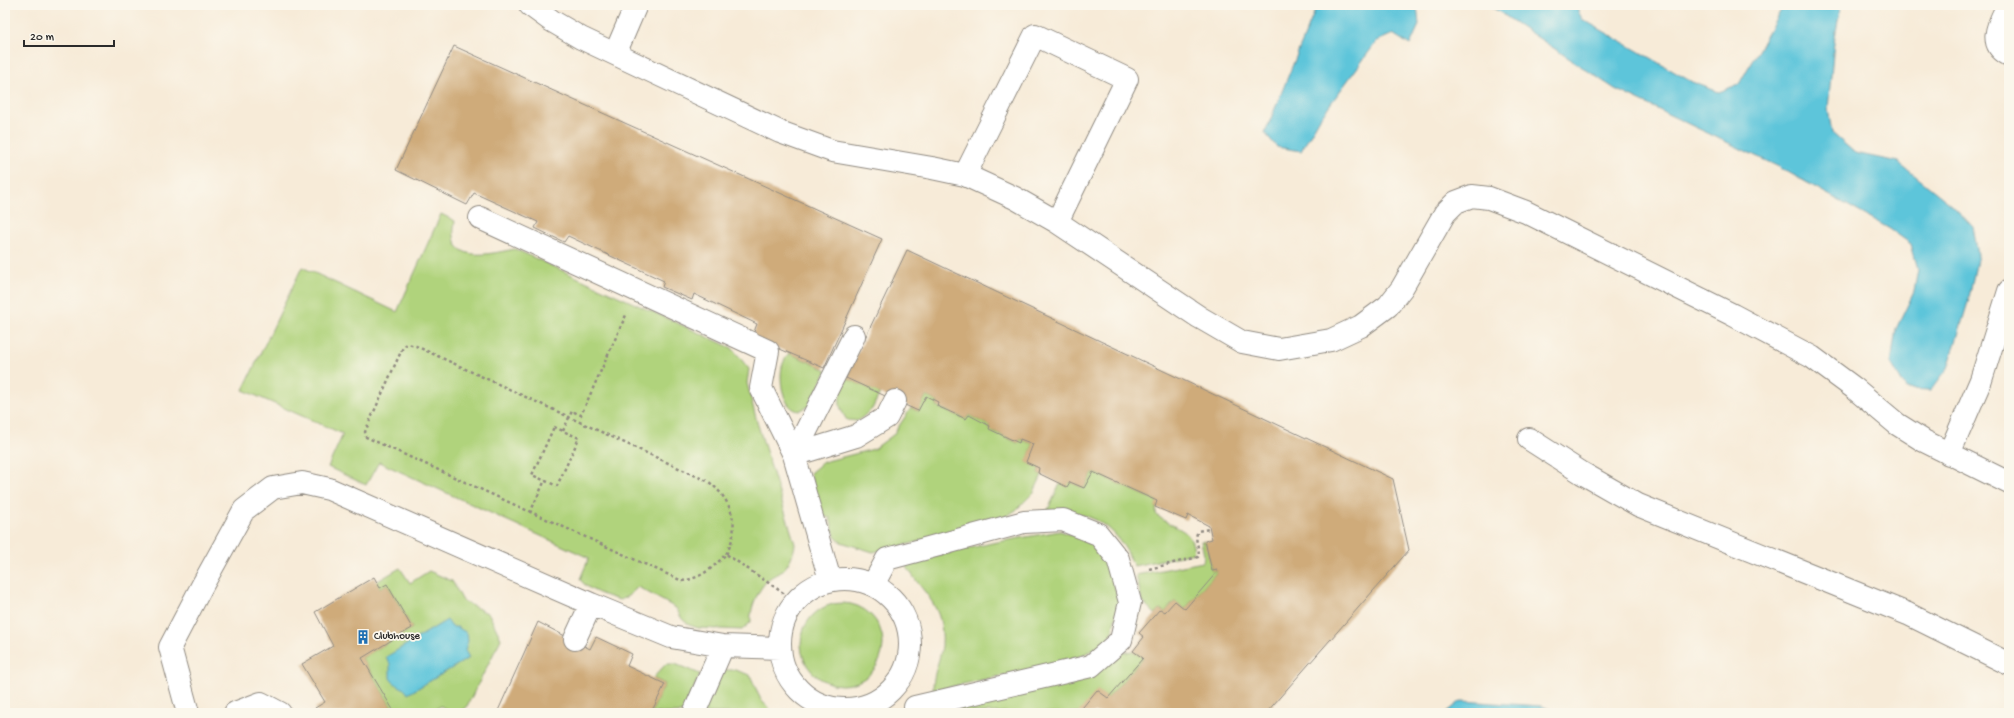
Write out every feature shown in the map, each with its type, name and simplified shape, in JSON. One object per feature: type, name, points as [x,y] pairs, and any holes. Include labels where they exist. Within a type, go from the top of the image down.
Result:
[{"type":"street","points":[[530,5],[552,21],[581,38],[780,132],[832,151],[965,175],[1015,198],[1057,222],[1205,321],[1242,342],[1279,349],[1331,340],[1361,326],[1388,306],[1402,288],[1445,213],[1456,202],[1472,196],[1489,198],[1526,212],[1733,315],[1812,358],[1854,388],[1897,424],[1924,441],[2009,483]]},
{"type":"street","points":[[615,54],[636,5]]},
{"type":"street","points":[[2008,5],[1996,32],[1996,41],[2003,52],[2009,55]]},
{"type":"street","points":[[965,175],[1035,35],[1127,79],[1057,222]]},
{"type":"street","points":[[480,218],[768,351],[761,388],[794,455],[830,580]]},
{"type":"street","points":[[1949,454],[1981,380],[2009,291]]},
{"type":"street","points":[[794,455],[854,336]]},
{"type":"street","points":[[794,455],[856,436],[887,417],[895,401]]},
{"type":"street","points":[[1529,439],[1582,473],[1638,505],[1908,614],[2009,664]]},
{"type":"street","points":[[188,713],[170,647],[244,510],[272,488],[302,483],[329,488],[591,604],[671,637],[723,646],[780,648]]},
{"type":"street","points":[[873,585],[887,559],[1024,522],[1064,520],[1098,534],[1118,559],[1130,602],[1121,640],[1091,666],[918,710],[895,687]]},
{"type":"street","points":[[844,578],[859,580],[873,585],[887,594],[898,607],[907,622],[910,639],[909,656],[904,672],[895,687],[876,701],[859,707],[842,709],[818,704],[799,690],[791,681],[781,660],[780,631],[786,615],[795,601],[817,584],[844,578]]},
{"type":"street","points":[[575,639],[591,604]]},
{"type":"street","points":[[694,713],[723,646]]},
{"type":"street","points":[[235,713],[261,703],[280,713]]},
{"type":"path","points":[[562,431],[572,411],[581,415],[628,308]]},
{"type":"path","points":[[407,344],[416,346],[703,479],[717,488],[725,498],[732,512],[734,526],[726,554],[714,568],[697,579],[682,582],[530,513],[366,437],[365,432],[368,425],[403,347],[407,344]]},
{"type":"path","points":[[554,427],[562,431],[579,438],[557,486],[532,475],[554,427]]},
{"type":"path","points":[[530,513],[545,480]]},
{"type":"path","points":[[1123,575],[1198,557],[1200,552],[1196,535],[1198,531],[1210,529]]},
{"type":"path","points":[[726,554],[795,601]]},
{"type":"green space","points":[[441,214],[455,221],[454,235],[457,245],[463,251],[472,254],[482,254],[515,249],[732,348],[749,369],[747,383],[757,422],[795,544],[792,556],[784,569],[780,573],[770,578],[762,587],[753,605],[751,622],[742,630],[698,628],[689,625],[682,619],[676,608],[638,587],[628,596],[620,600],[592,590],[580,579],[589,558],[379,462],[366,485],[328,467],[343,434],[243,390],[302,267],[397,312]]},
{"type":"green space","points":[[789,353],[827,370],[809,406],[799,411],[789,405],[783,394],[781,373],[782,367]]},
{"type":"green space","points":[[846,378],[880,393],[872,409],[858,421],[847,420],[841,409],[840,394]]},
{"type":"green space","points":[[926,396],[938,402],[937,407],[966,419],[969,415],[990,426],[989,429],[1018,443],[1020,439],[1033,444],[1027,462],[1039,468],[1038,473],[1042,475],[1034,492],[1016,510],[993,525],[873,552],[841,542],[835,537],[830,518],[821,516],[810,473],[823,462],[874,449],[893,435],[911,408],[918,411]]},
{"type":"green space","points":[[1093,472],[1157,501],[1156,514],[1162,519],[1181,529],[1190,537],[1194,553],[1134,566],[1119,539],[1101,522],[1090,517],[1077,514],[1047,512],[1060,484],[1070,482],[1084,488]]},
{"type":"green space","points":[[1060,531],[1082,538],[1098,548],[1108,559],[1119,604],[1112,632],[1103,646],[1066,662],[935,690],[933,688],[934,678],[942,646],[940,619],[931,600],[905,563],[992,543]]},
{"type":"green space","points":[[1201,541],[1205,541],[1212,571],[1217,570],[1217,572],[1185,609],[1175,601],[1165,612],[1160,609],[1155,614],[1142,601],[1136,575],[1203,562],[1204,555]]},
{"type":"green space","points":[[400,568],[410,583],[429,571],[452,581],[463,601],[489,614],[501,639],[467,706],[459,713],[448,711],[441,706],[436,709],[438,713],[395,713],[362,658],[412,628],[387,584],[380,588],[376,582]]},
{"type":"green space","points":[[842,603],[858,606],[871,615],[880,628],[883,644],[880,660],[871,673],[858,682],[842,685],[826,682],[813,673],[804,660],[801,644],[804,628],[813,615],[826,606]]},
{"type":"green space","points":[[1133,651],[1143,658],[1108,698],[1078,713],[948,712],[1069,681],[1117,654]]},
{"type":"green space","points":[[666,664],[675,664],[700,674],[683,713],[651,713],[665,684],[653,678]]},
{"type":"green space","points":[[720,670],[735,670],[750,675],[761,700],[773,713],[701,713]]},
{"type":"water","points":[[1315,5],[1417,5],[1419,25],[1410,45],[1393,34],[1377,41],[1320,118],[1301,151],[1277,147],[1265,133],[1314,13]]},
{"type":"water","points":[[1489,5],[1575,5],[1582,19],[1692,82],[1719,92],[1739,84],[1784,5],[1841,5],[1834,42],[1828,109],[1832,133],[1855,153],[1898,162],[1953,206],[1973,227],[1978,255],[1968,302],[1948,368],[1931,390],[1906,389],[1891,363],[1896,329],[1914,292],[1918,269],[1911,244],[1890,229],[1779,167],[1615,89]]},
{"type":"water","points":[[447,620],[452,627],[457,627],[467,633],[468,641],[465,650],[469,658],[408,694],[390,678],[390,664],[386,657]]},
{"type":"water","points":[[1461,701],[1542,706],[1559,713],[1446,713]]},
{"type":"building","points":[[454,46],[882,239],[824,368],[752,337],[757,324],[694,294],[692,300],[662,287],[664,281],[568,236],[564,242],[535,228],[538,222],[474,193],[467,205],[396,170]]},
{"type":"building","points":[[907,250],[1393,479],[1409,550],[1266,713],[1078,713],[1097,690],[1108,698],[1143,658],[1133,651],[1144,637],[1139,633],[1160,609],[1165,612],[1175,601],[1185,609],[1217,572],[1217,570],[1212,571],[1205,541],[1212,539],[1209,526],[1188,515],[1186,520],[1155,507],[1157,501],[1093,472],[1084,488],[1070,482],[1067,487],[1038,473],[1039,468],[1026,462],[1033,444],[1020,439],[1019,443],[989,429],[990,426],[969,415],[966,419],[937,406],[938,402],[926,396],[918,411],[846,378]]},
{"type":"building","name":"Clubhouse","points":[[374,577],[380,588],[387,584],[412,628],[362,658],[395,713],[318,713],[315,708],[325,702],[302,664],[333,646],[315,612]]},
{"type":"building","points":[[538,622],[590,649],[596,637],[632,654],[627,666],[665,684],[651,713],[497,713]]},
{"type":"place","name":"Clubhouse","points":[[363,637]]}]
